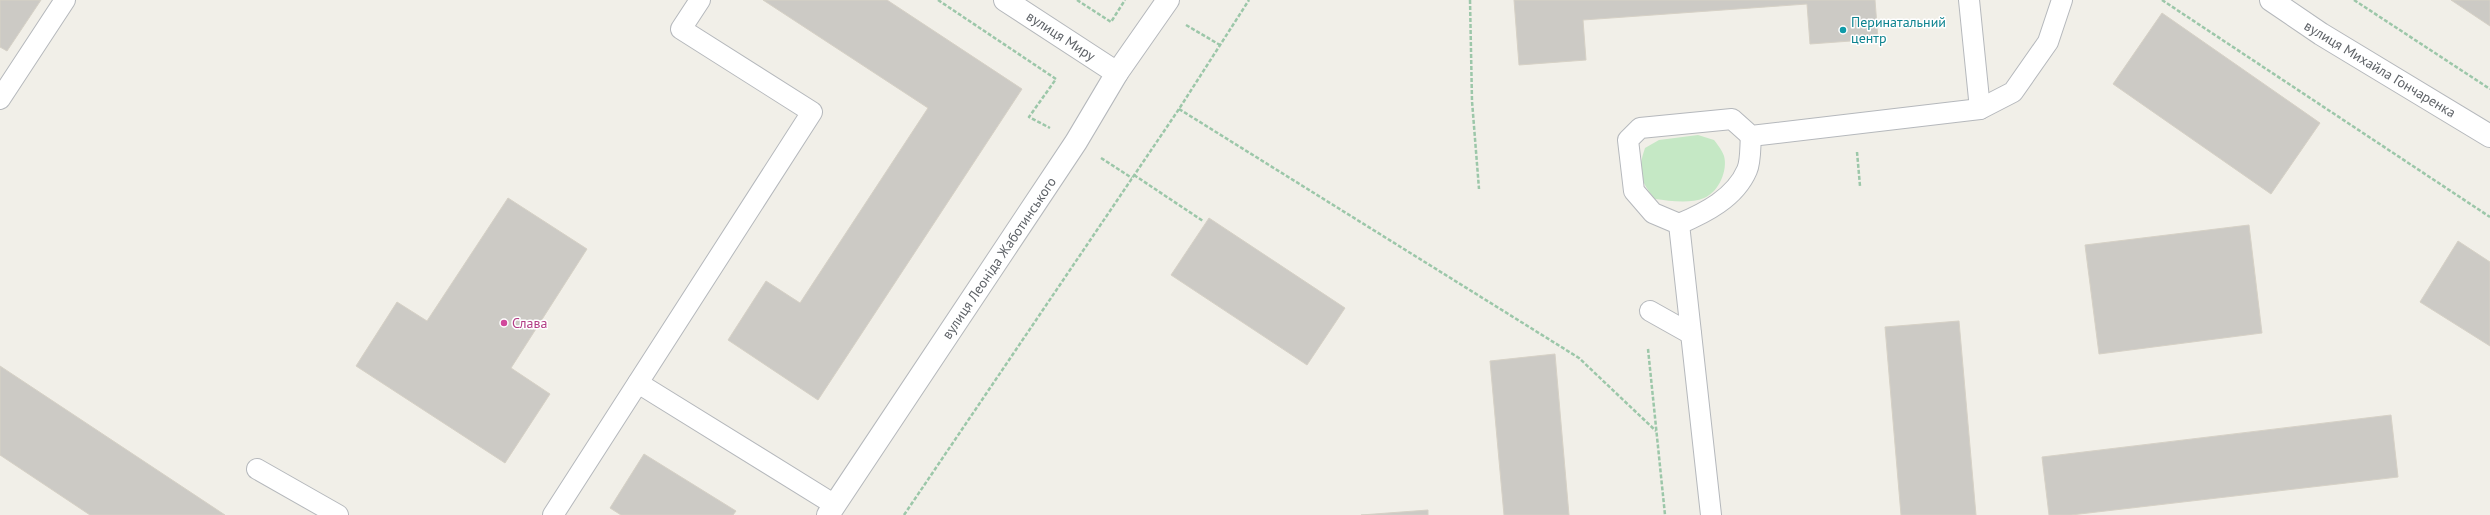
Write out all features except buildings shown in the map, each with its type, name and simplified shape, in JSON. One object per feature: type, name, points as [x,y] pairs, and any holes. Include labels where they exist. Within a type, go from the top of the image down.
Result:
[{"type":"street","name":"вулиця Миру","points":[[1005,0],[1117,73]]},
{"type":"street","name":"вулиця Леоніда Жаботинського","points":[[831,510],[1076,142],[1117,73],[1168,0]]},
{"type":"street","name":"вулиця Михайла Гончаренка","points":[[2271,0],[2321,34],[2490,136]]},
{"type":"lane","points":[[0,99],[64,0]]},
{"type":"lane","points":[[553,515],[812,112],[681,29],[700,0]]},
{"type":"lane","points":[[1969,0],[1980,109]]},
{"type":"lane","points":[[1752,136],[1747,169],[1734,190],[1708,211],[1679,224],[1653,213],[1634,190],[1628,140],[1640,128],[1732,119],[1752,136],[1980,109],[2012,92],[2048,42],[2062,0]]},
{"type":"lane","points":[[1679,224],[1711,515]]},
{"type":"lane","points":[[1650,311],[1691,334]]},
{"type":"lane","points":[[638,383],[831,510]]},
{"type":"lane","points":[[257,469],[338,515]]},
{"type":"path","points":[[938,0],[1056,79],[1029,117],[1076,142],[1203,221]]},
{"type":"path","points":[[1077,0],[1111,22],[1125,0]]},
{"type":"path","points":[[904,515],[1179,109],[1249,0]]},
{"type":"path","points":[[1470,0],[1472,101],[1478,189]]},
{"type":"path","points":[[2162,0],[2490,217]]},
{"type":"path","points":[[2354,0],[2490,89]]},
{"type":"path","points":[[1179,109],[1579,358],[1656,431]]},
{"type":"path","points":[[1855,124],[1860,186]]},
{"type":"path","points":[[1648,349],[1665,515]]},
{"type":"green space","points":[[1698,135],[1714,140],[1724,156],[1725,168],[1718,186],[1709,195],[1698,200],[1680,202],[1655,199],[1646,187],[1641,175],[1641,163],[1645,148],[1659,140]]},
{"type":"place","name":"Перинатальний центр","points":[[1843,30]]},
{"type":"place","name":"Слава","points":[[504,323]]}]
